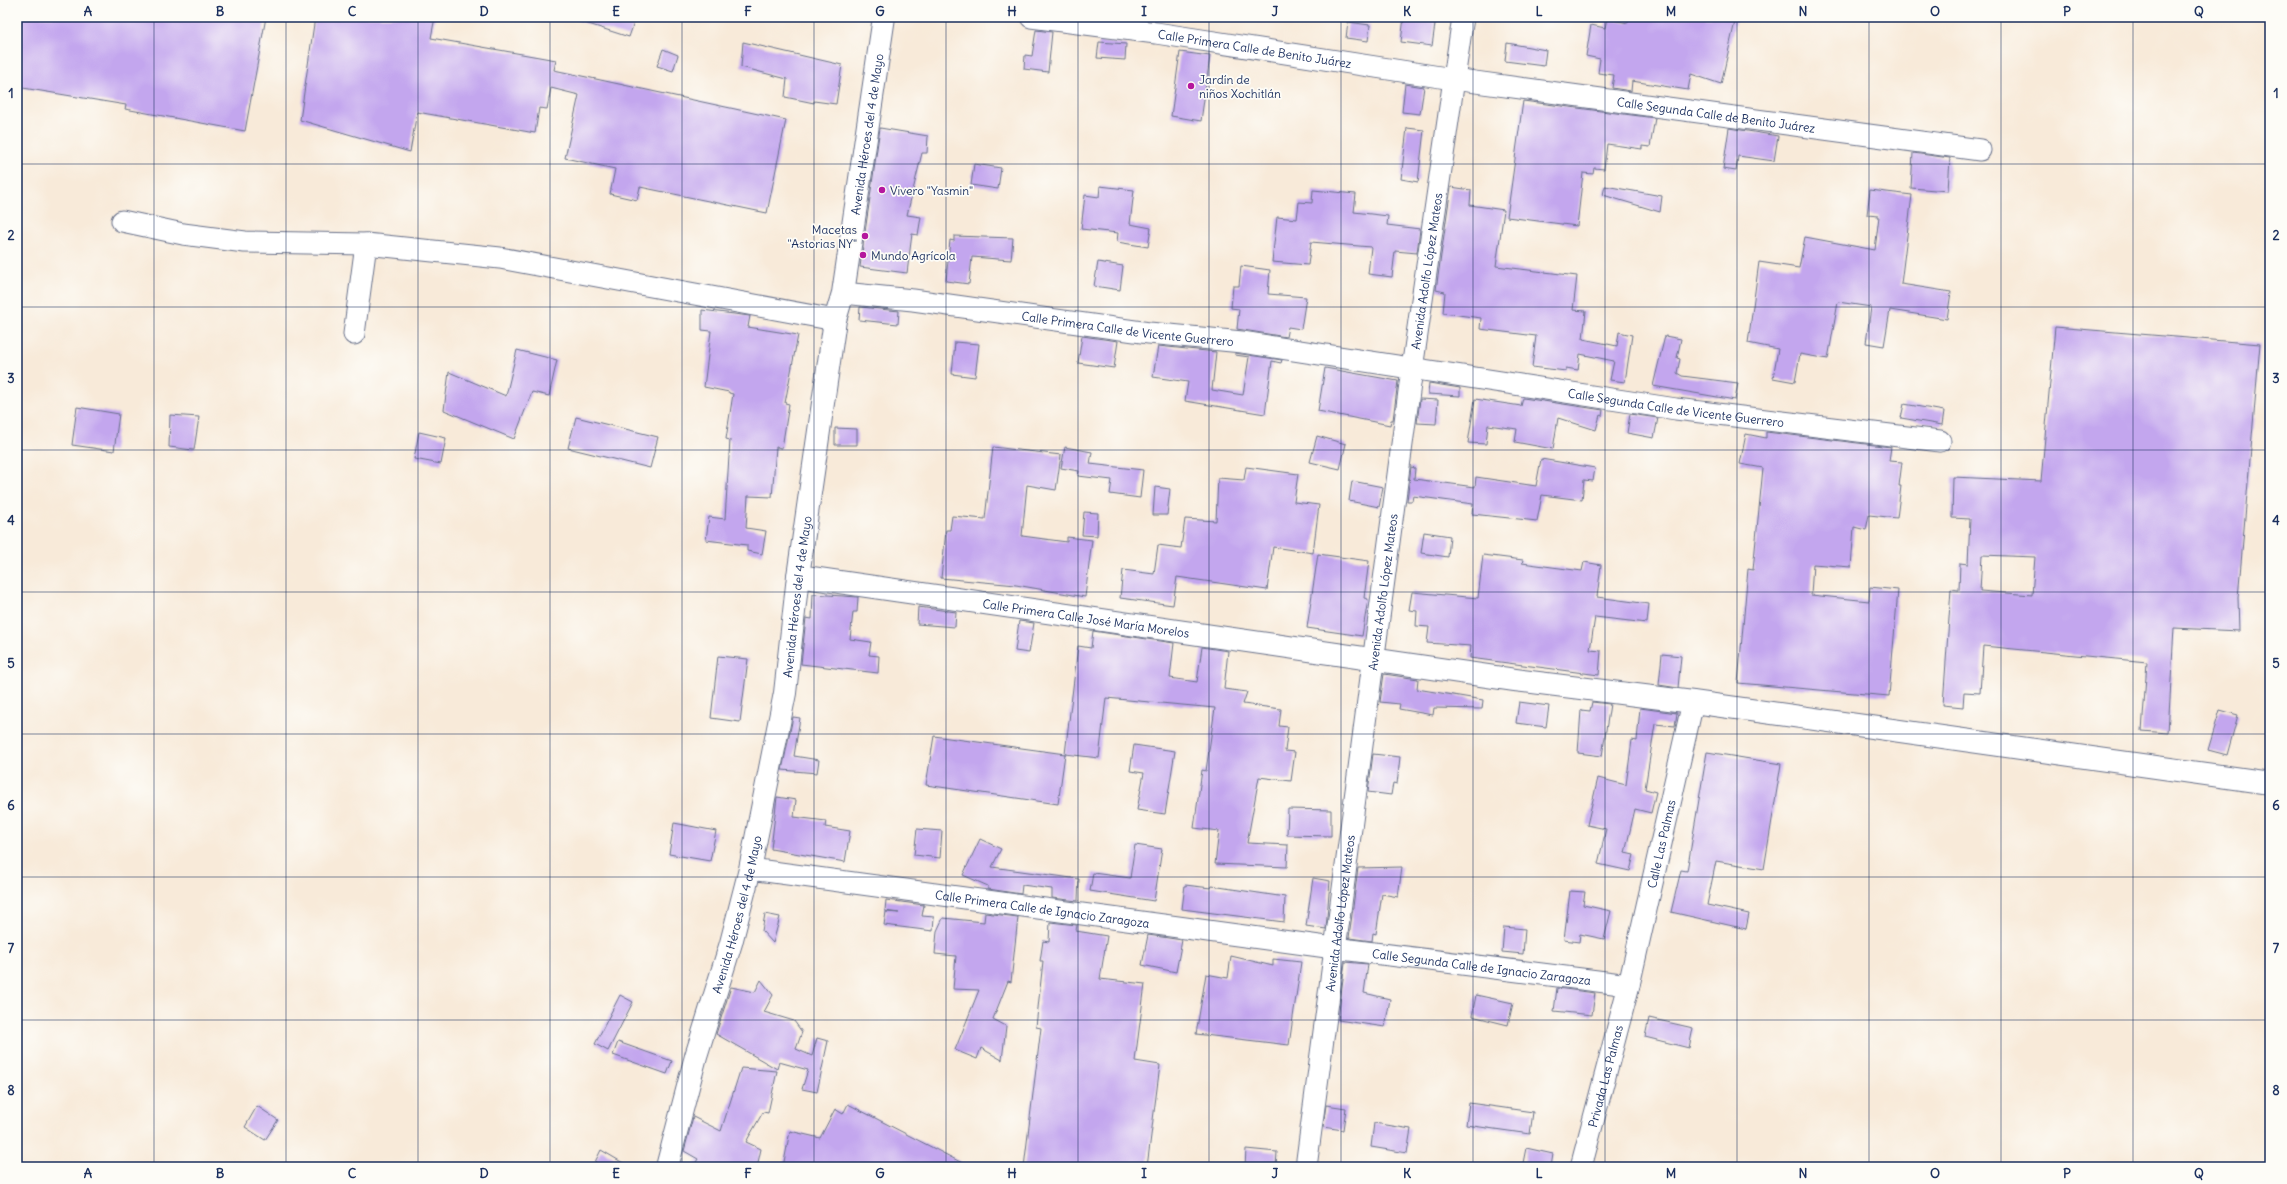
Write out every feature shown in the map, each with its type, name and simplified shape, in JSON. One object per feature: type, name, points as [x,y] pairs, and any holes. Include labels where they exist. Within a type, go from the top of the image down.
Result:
[{"type":"street","name":"Avenida Héroes del 4 de Mayo","points":[[667,1167],[696,1056],[731,943],[736,917],[750,869],[784,693],[798,576],[835,320],[843,293],[884,17]]},
{"type":"street","name":"Calle Primera Calle de Benito Juárez","points":[[1031,17],[1156,33],[1453,79]]},
{"type":"street","name":"Avenida Adolfo López Mateos","points":[[1306,1167],[1334,948],[1375,660],[1412,369],[1463,17]]},
{"type":"street","name":"Calle Segunda Calle de Benito Juárez","points":[[1453,79],[1980,150]]},
{"type":"street","points":[[122,222],[183,234],[245,242],[366,244],[500,258],[835,320]]},
{"type":"street","points":[[354,334],[366,244]]},
{"type":"street","name":"Calle Primera Calle de Vicente Guerrero","points":[[843,293],[913,300],[1149,333],[1242,342],[1412,369]]},
{"type":"street","name":"Calle Segunda Calle de Vicente Guerrero","points":[[1412,369],[1676,409],[1940,441]]},
{"type":"street","name":"Calle Primera Calle José María Morelos","points":[[798,576],[1515,680],[1693,702],[2270,783]]},
{"type":"street","name":"Calle Las Palmas","points":[[1629,985],[1693,702]]},
{"type":"street","name":"Calle Primera Calle de Ignacio Zaragoza","points":[[750,869],[1334,948]]},
{"type":"street","name":"Calle Segunda Calle de Ignacio Zaragoza","points":[[1334,948],[1629,985]]},
{"type":"street","name":"Privada Las Palmas","points":[[1581,1167],[1629,985]]},
{"type":"building","points":[[22,17],[266,17],[245,131],[125,109],[126,105],[17,87],[17,52]]},
{"type":"building","points":[[315,17],[435,17],[431,38],[556,60],[554,70],[786,120],[767,213],[640,187],[637,200],[610,194],[615,169],[565,158],[579,95],[551,88],[547,109],[539,108],[535,133],[417,112],[410,152],[300,120]]},
{"type":"building","points":[[577,17],[636,17],[629,37],[576,20]]},
{"type":"building","points":[[1404,17],[1436,17],[1432,46],[1401,42]]},
{"type":"building","points":[[1628,17],[1736,17],[1721,84],[1691,74],[1688,90],[1632,81],[1631,91],[1612,88],[1614,75],[1598,73],[1600,59],[1586,56],[1591,25],[1605,28],[1607,19],[1628,23]]},
{"type":"building","points":[[1348,22],[1370,25],[1368,41],[1346,38]]},
{"type":"building","points":[[1036,30],[1052,32],[1048,72],[1024,69],[1025,55],[1032,56]]},
{"type":"building","points":[[743,42],[842,65],[836,104],[814,101],[814,103],[785,97],[787,79],[741,67]]},
{"type":"building","points":[[1099,42],[1126,44],[1125,60],[1097,58]]},
{"type":"building","points":[[1507,43],[1546,50],[1544,66],[1505,61]]},
{"type":"building","points":[[663,49],[678,55],[673,71],[657,66]]},
{"type":"building","name":"Jardín de niños Xochitlán","points":[[1180,52],[1210,56],[1201,121],[1171,116]]},
{"type":"building","points":[[1405,84],[1424,87],[1420,114],[1402,112]]},
{"type":"building","points":[[1523,101],[1655,118],[1650,147],[1642,146],[1642,149],[1607,144],[1604,169],[1594,168],[1593,174],[1583,173],[1577,226],[1507,217]]},
{"type":"building","points":[[880,128],[928,136],[927,153],[922,153],[907,215],[921,217],[918,235],[912,234],[907,273],[860,267]]},
{"type":"building","points":[[1407,128],[1424,130],[1418,182],[1401,179]]},
{"type":"building","points":[[1729,128],[1778,136],[1774,161],[1738,156],[1736,171],[1723,169]]},
{"type":"building","points":[[1913,153],[1950,158],[1948,191],[1911,188]]},
{"type":"building","points":[[974,164],[1001,168],[998,189],[971,185]]},
{"type":"building","points":[[1100,186],[1134,190],[1130,224],[1151,228],[1148,247],[1117,242],[1118,233],[1081,229],[1085,195],[1099,197]]},
{"type":"building","points":[[1605,186],[1662,196],[1660,212],[1603,195]]},
{"type":"building","points":[[1451,187],[1471,190],[1470,205],[1504,210],[1496,266],[1577,276],[1573,310],[1586,311],[1583,339],[1617,346],[1619,332],[1632,335],[1625,382],[1610,380],[1614,361],[1580,354],[1578,370],[1566,368],[1566,371],[1532,367],[1536,336],[1480,329],[1481,318],[1443,313],[1445,292],[1436,290]]},
{"type":"building","points":[[1313,190],[1356,194],[1354,212],[1388,216],[1387,225],[1420,229],[1417,253],[1395,251],[1392,277],[1368,274],[1371,247],[1311,242],[1308,265],[1272,262],[1277,217],[1297,219],[1299,202],[1312,203]]},
{"type":"building","points":[[1870,190],[1912,195],[1901,284],[1951,292],[1947,319],[1890,310],[1884,346],[1866,343],[1871,307],[1838,302],[1828,359],[1800,354],[1795,382],[1773,378],[1778,349],[1748,343],[1759,262],[1799,268],[1805,237],[1875,250],[1879,216],[1867,215]]},
{"type":"building","points":[[954,236],[1013,238],[1011,260],[972,257],[969,284],[946,281],[950,240],[954,241]]},
{"type":"building","points":[[1098,262],[1123,266],[1120,290],[1094,286]]},
{"type":"building","points":[[1241,266],[1270,270],[1268,294],[1306,297],[1301,329],[1288,327],[1286,337],[1237,329],[1239,309],[1231,308],[1233,286],[1239,286]]},
{"type":"building","points":[[860,307],[899,311],[898,324],[859,320]]},
{"type":"building","points":[[702,310],[750,316],[748,327],[798,335],[785,403],[789,404],[782,448],[776,447],[772,497],[748,496],[746,528],[766,531],[762,554],[747,551],[747,545],[706,540],[709,517],[725,519],[730,440],[726,439],[733,394],[704,387],[711,331],[702,330]]},
{"type":"building","points":[[2055,327],[2260,344],[2238,598],[2239,631],[2174,628],[2168,733],[2142,731],[2147,662],[1983,646],[1980,693],[1964,692],[1963,707],[1943,705],[1951,589],[1959,590],[1960,563],[1968,564],[1970,519],[1952,518],[1953,477],[2041,481]],"holes":[[[1982,555],[2035,557],[2032,595],[1980,591]]]},
{"type":"building","points":[[1082,336],[1118,341],[1114,368],[1078,363]]},
{"type":"building","points":[[1665,336],[1681,339],[1677,358],[1680,359],[1677,373],[1682,376],[1738,383],[1735,400],[1653,386]]},
{"type":"building","points":[[955,342],[979,344],[975,377],[952,374]]},
{"type":"building","points":[[1158,346],[1216,352],[1212,390],[1243,395],[1249,357],[1235,355],[1235,353],[1282,360],[1281,363],[1272,361],[1265,414],[1185,401],[1188,382],[1153,377]]},
{"type":"building","points":[[517,350],[557,360],[549,396],[532,392],[514,439],[444,410],[449,372],[506,396]]},
{"type":"building","points":[[1325,368],[1398,381],[1393,420],[1391,420],[1390,425],[1318,411]]},
{"type":"building","points":[[1429,383],[1460,388],[1460,396],[1428,394]]},
{"type":"building","points":[[1523,398],[1603,410],[1602,416],[1600,415],[1596,430],[1558,418],[1553,449],[1515,442],[1517,429],[1488,425],[1486,444],[1468,443],[1475,399],[1521,406]]},
{"type":"building","points":[[1420,399],[1438,400],[1436,424],[1417,423]]},
{"type":"building","points":[[1904,404],[1944,411],[1942,425],[1901,418]]},
{"type":"building","points":[[77,407],[119,414],[114,451],[72,445]]},
{"type":"building","points":[[1630,414],[1658,418],[1654,438],[1627,433]]},
{"type":"building","points":[[170,415],[199,417],[194,450],[169,447]]},
{"type":"building","points":[[576,417],[658,437],[650,468],[568,448]]},
{"type":"building","points":[[835,428],[857,429],[857,445],[835,445]]},
{"type":"building","points":[[419,432],[446,438],[441,464],[414,459]]},
{"type":"building","points":[[1766,432],[1891,447],[1889,461],[1902,462],[1897,518],[1869,515],[1866,530],[1854,527],[1851,567],[1813,564],[1811,595],[1869,601],[1870,587],[1898,590],[1889,696],[1738,683],[1748,569],[1753,570],[1763,468],[1740,464],[1746,434],[1766,438]]},
{"type":"building","points":[[1317,436],[1346,444],[1340,469],[1310,462]]},
{"type":"building","points":[[993,447],[1061,455],[1056,490],[1027,485],[1022,536],[1067,542],[1067,537],[1092,540],[1085,597],[1016,585],[941,578],[946,530],[950,530],[952,516],[985,519]]},
{"type":"building","points":[[1065,447],[1092,452],[1090,464],[1143,470],[1140,498],[1110,494],[1112,480],[1078,476],[1079,471],[1061,468]]},
{"type":"building","points":[[1541,459],[1595,468],[1593,481],[1584,480],[1582,500],[1542,495],[1537,521],[1472,514],[1473,504],[1413,496],[1412,501],[1407,501],[1411,467],[1415,468],[1414,479],[1475,487],[1476,477],[1536,486]]},
{"type":"building","points":[[1246,467],[1298,474],[1294,502],[1319,505],[1313,553],[1273,547],[1267,590],[1177,577],[1173,605],[1120,598],[1123,570],[1154,574],[1158,545],[1181,548],[1185,519],[1216,521],[1218,478],[1244,480]]},
{"type":"building","points":[[1352,481],[1383,487],[1379,507],[1349,501]]},
{"type":"building","points":[[1155,487],[1170,489],[1167,515],[1153,515]]},
{"type":"building","points":[[1084,512],[1098,513],[1097,536],[1082,535]]},
{"type":"building","points":[[1424,532],[1450,536],[1448,557],[1421,553]]},
{"type":"building","points":[[1318,554],[1369,561],[1364,598],[1368,599],[1362,636],[1307,628]]},
{"type":"building","points":[[1483,555],[1523,560],[1522,563],[1582,571],[1584,562],[1601,565],[1597,597],[1649,604],[1647,623],[1595,617],[1590,650],[1601,651],[1599,675],[1470,658],[1471,646],[1427,643],[1429,627],[1416,626],[1417,611],[1409,610],[1412,592],[1478,598]]},
{"type":"building","points":[[813,594],[858,597],[857,612],[853,612],[850,639],[871,642],[869,655],[879,656],[878,673],[801,664],[806,618],[812,619]]},
{"type":"building","points":[[918,607],[956,612],[955,627],[917,624]]},
{"type":"building","points":[[1019,621],[1034,623],[1029,653],[1015,651]]},
{"type":"building","points":[[1093,631],[1174,643],[1170,678],[1197,682],[1202,647],[1228,651],[1224,689],[1247,692],[1243,704],[1281,709],[1279,726],[1288,727],[1285,751],[1295,752],[1291,781],[1259,777],[1247,843],[1288,845],[1287,867],[1215,864],[1219,831],[1194,828],[1202,770],[1206,771],[1215,708],[1106,698],[1099,758],[1065,754],[1078,646],[1091,648]]},
{"type":"building","points":[[1662,654],[1681,656],[1678,688],[1659,685]]},
{"type":"building","points":[[718,656],[748,659],[740,722],[711,718]]},
{"type":"building","points":[[1384,674],[1418,679],[1417,689],[1483,700],[1482,709],[1434,708],[1433,715],[1399,709],[1400,704],[1380,702]]},
{"type":"building","points":[[1519,702],[1549,706],[1546,727],[1516,723]]},
{"type":"building","points":[[1592,702],[1610,704],[1602,756],[1578,753],[1581,710],[1590,711]]},
{"type":"building","points":[[1640,708],[1677,713],[1675,726],[1655,724],[1645,789],[1656,792],[1651,813],[1635,809],[1625,853],[1634,855],[1630,871],[1598,864],[1606,829],[1587,825],[1598,778],[1626,785],[1632,740],[1637,741]]},
{"type":"building","points":[[2220,710],[2238,715],[2227,755],[2208,750]]},
{"type":"building","points":[[793,717],[800,718],[794,756],[819,760],[817,773],[782,770]]},
{"type":"building","points":[[934,736],[1065,754],[1058,804],[926,785]]},
{"type":"building","points":[[1134,745],[1175,751],[1165,814],[1137,810],[1144,773],[1130,771]]},
{"type":"building","points":[[1707,752],[1781,764],[1764,869],[1716,861],[1707,905],[1749,914],[1746,929],[1671,912],[1681,870],[1687,871]]},
{"type":"building","points":[[1373,754],[1400,757],[1397,784],[1393,783],[1391,795],[1368,792]]},
{"type":"building","points":[[777,797],[796,800],[794,817],[826,821],[825,827],[850,831],[845,862],[771,849]]},
{"type":"building","points":[[1288,809],[1331,810],[1331,836],[1287,835]]},
{"type":"building","points":[[674,823],[716,831],[710,861],[669,854]]},
{"type":"building","points":[[917,829],[942,831],[940,858],[914,855]]},
{"type":"building","points":[[980,839],[1001,849],[992,867],[1079,879],[1078,901],[1052,898],[1052,889],[1022,885],[1021,894],[988,889],[988,886],[963,875]]},
{"type":"building","points":[[1135,845],[1162,849],[1154,901],[1090,891],[1093,873],[1130,878]]},
{"type":"building","points":[[1402,867],[1398,897],[1382,894],[1376,934],[1373,933],[1372,941],[1349,938],[1358,868]]},
{"type":"building","points":[[1313,878],[1330,881],[1326,929],[1306,926]]},
{"type":"building","points":[[1185,885],[1211,888],[1212,886],[1285,897],[1284,922],[1182,909]]},
{"type":"building","points":[[1570,891],[1585,892],[1583,905],[1611,911],[1604,939],[1580,934],[1579,942],[1564,940]]},
{"type":"building","points":[[886,900],[924,905],[922,916],[934,917],[933,931],[884,925],[886,912],[899,913],[885,911]]},
{"type":"building","points":[[985,913],[1018,917],[1011,982],[1008,981],[993,1019],[1006,1026],[1002,1060],[981,1048],[977,1059],[955,1050],[979,990],[953,989],[956,956],[935,954],[937,931],[943,918],[984,922]]},
{"type":"building","points":[[765,914],[780,917],[773,943],[762,931]]},
{"type":"building","points":[[1050,922],[1077,925],[1076,931],[1107,936],[1100,979],[1145,984],[1135,1061],[1160,1065],[1147,1167],[1024,1167],[1041,1028],[1036,1027],[1043,961],[1040,961],[1043,941],[1049,942]]},
{"type":"building","points":[[1504,927],[1525,929],[1523,954],[1502,952]]},
{"type":"building","points":[[1148,935],[1182,940],[1176,972],[1142,965]]},
{"type":"building","points":[[1231,956],[1273,966],[1273,959],[1301,962],[1289,1045],[1196,1034],[1206,974],[1228,978]]},
{"type":"building","points":[[1345,962],[1368,964],[1364,993],[1390,999],[1385,1027],[1338,1020]]},
{"type":"building","points":[[761,980],[773,995],[764,1012],[794,1021],[802,1032],[796,1049],[812,1056],[817,1038],[828,1041],[817,1092],[802,1089],[808,1070],[779,1062],[777,1069],[716,1034],[731,987],[755,992]]},
{"type":"building","points":[[1557,988],[1595,993],[1592,1015],[1554,1011]]},
{"type":"building","points":[[620,995],[633,1002],[608,1051],[595,1044]]},
{"type":"building","points":[[1476,995],[1513,1003],[1508,1025],[1472,1016]]},
{"type":"building","points":[[1649,1018],[1693,1028],[1689,1048],[1645,1037]]},
{"type":"building","points":[[618,1042],[672,1061],[667,1074],[613,1055]]},
{"type":"building","points":[[741,1068],[777,1071],[768,1113],[763,1112],[746,1142],[761,1149],[757,1167],[693,1167],[698,1159],[684,1151],[693,1117],[721,1131]]},
{"type":"building","points":[[1469,1103],[1533,1112],[1530,1134],[1466,1125]]},
{"type":"building","points":[[848,1104],[970,1167],[783,1167],[790,1131],[820,1138],[835,1109],[843,1114]]},
{"type":"building","points":[[1326,1105],[1346,1108],[1343,1130],[1323,1127]]},
{"type":"building","points":[[257,1106],[278,1120],[265,1140],[245,1127]]},
{"type":"building","points":[[1374,1123],[1411,1129],[1407,1153],[1371,1147]]},
{"type":"building","points":[[1526,1148],[1553,1154],[1551,1167],[1523,1163]]},
{"type":"building","points":[[1246,1149],[1277,1152],[1276,1167],[1245,1167]]},
{"type":"building","points":[[601,1150],[630,1167],[603,1167],[595,1162]]},
{"type":"place","name":"Jardín de niños Xochitlán","points":[[1191,86]]},
{"type":"place","name":"Vivero \"Yasmin\"","points":[[882,190]]},
{"type":"place","name":"Macetas \"Astorias NY\"","points":[[865,236]]},
{"type":"place","name":"Mundo Agrícola","points":[[863,255]]}]
